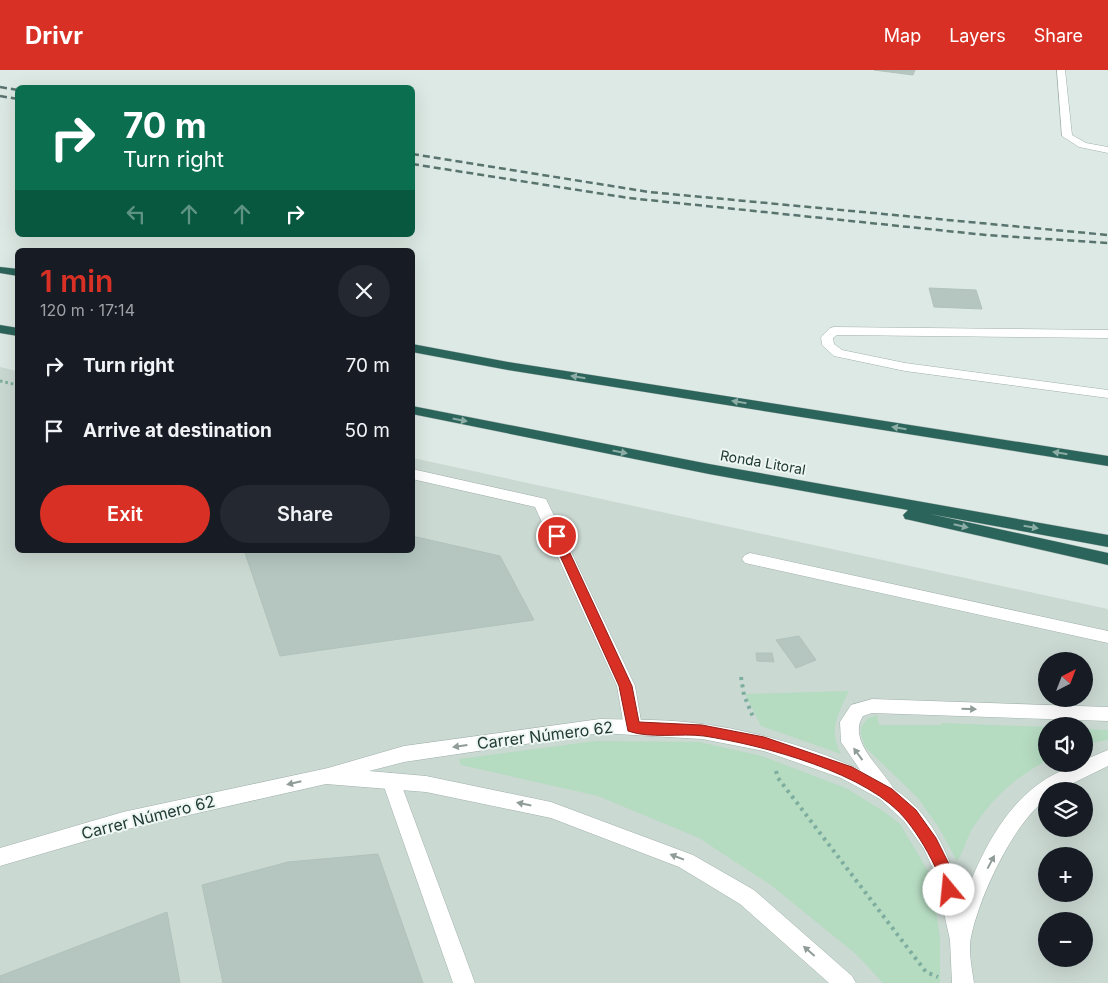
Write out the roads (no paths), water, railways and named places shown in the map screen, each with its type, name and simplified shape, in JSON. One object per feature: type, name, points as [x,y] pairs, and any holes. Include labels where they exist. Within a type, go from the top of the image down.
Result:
[{"type":"highway","points":[[0,270],[15,272]]},
{"type":"highway","points":[[0,329],[15,332]]},
{"type":"highway","points":[[415,349],[518,367],[1108,461]]},
{"type":"highway","name":"Ronda Litoral","points":[[415,411],[709,469],[1108,541]]},
{"type":"highway","points":[[709,469],[1108,559]]},
{"type":"street","points":[[1061,70],[1067,136],[1082,145],[1108,150]]},
{"type":"street","points":[[1108,334],[834,330],[827,337],[828,345],[838,353],[861,359],[905,367],[1108,394]]},
{"type":"street","points":[[415,475],[541,503],[626,686],[633,727]]},
{"type":"street","points":[[750,559],[1108,637]]},
{"type":"street","points":[[887,793],[850,742],[849,722],[857,710],[872,706],[1108,714]]},
{"type":"street","name":"Carrer Número 62","points":[[0,857],[123,821],[326,776],[404,754],[600,726],[702,730],[764,743],[848,772],[887,793],[911,815],[934,851],[945,873],[960,940]]},
{"type":"street","name":"Carrer Número 62","points":[[954,982],[960,940],[980,881],[1008,829],[1030,801],[1055,782],[1108,758]]},
{"type":"street","name":"Carrer Número 62","points":[[326,776],[426,784],[551,810],[686,861],[747,897],[845,983]]},
{"type":"street","points":[[391,781],[464,983]]},
{"type":"railway","points":[[0,87],[15,90]]},
{"type":"railway","points":[[0,96],[15,98]]},
{"type":"railway","points":[[415,154],[649,192],[1108,235]]},
{"type":"railway","points":[[415,164],[629,198],[986,235],[1108,243]]}]
